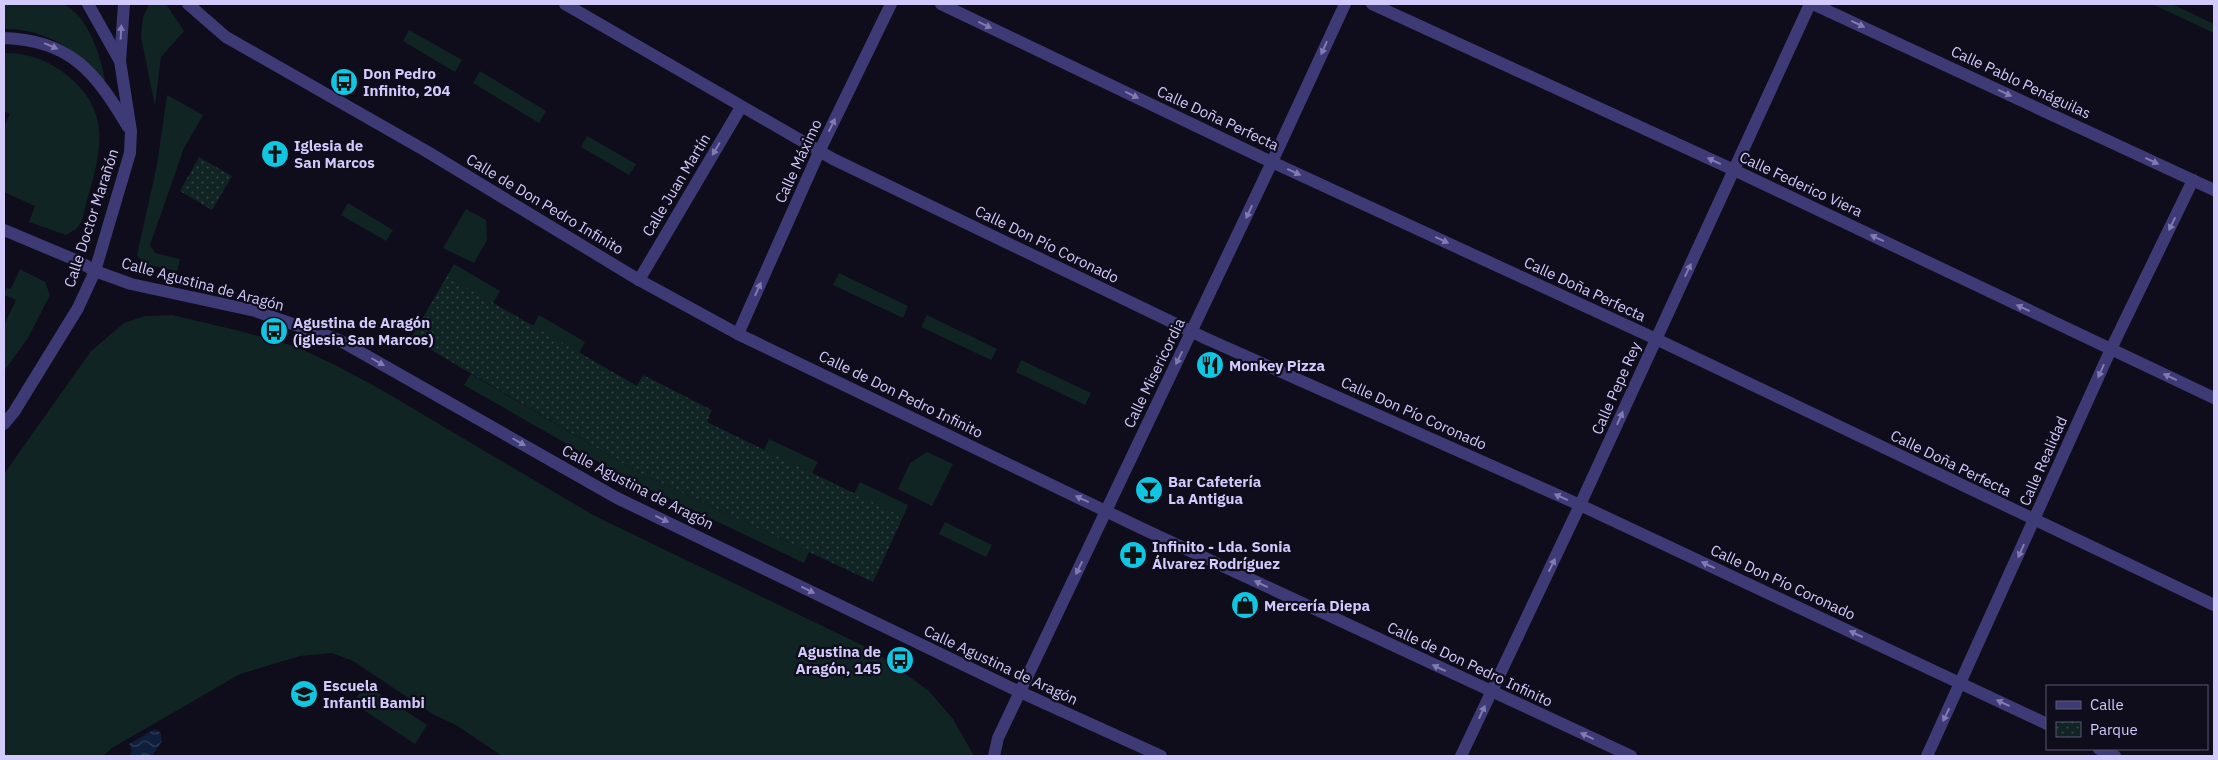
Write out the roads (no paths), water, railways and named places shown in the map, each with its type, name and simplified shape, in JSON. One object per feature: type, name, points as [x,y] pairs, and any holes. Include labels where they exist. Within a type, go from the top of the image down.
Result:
[{"type":"street","name":"Calle Doctor Marañón","points":[[88,4],[120,60]]},
{"type":"street","name":"Calle Doctor Marañón","points":[[4,424],[14,412],[78,308],[95,270],[130,153],[131,131],[120,60],[124,4]]},
{"type":"street","name":"Calle de Don Pedro Infinito","points":[[188,4],[226,37],[426,151],[639,280],[738,334],[1491,692],[1631,756]]},
{"type":"street","name":"Calle Don Pío Coronado","points":[[565,4],[819,152],[1192,331],[1580,505],[2046,724]]},
{"type":"street","name":"Calle Máximo","points":[[738,334],[819,152],[891,4]]},
{"type":"street","name":"Calle Doña Perfecta","points":[[941,4],[1272,162],[1656,339],[2034,521],[2214,605]]},
{"type":"street","name":"Calle Misericordia","points":[[994,756],[998,738],[1272,162],[1345,4]]},
{"type":"street","name":"Calle Federico Viera","points":[[1372,4],[1734,170],[2214,398]]},
{"type":"street","name":"Calle Pepe Rey","points":[[1461,756],[1580,505],[1812,4]]},
{"type":"street","name":"Calle Pablo Penáguilas","points":[[1812,4],[2214,190]]},
{"type":"street","points":[[4,38],[29,39],[51,45],[75,59],[105,89],[131,131]]},
{"type":"street","name":"Calle Juan Martín","points":[[639,280],[741,107]]},
{"type":"street","name":"Calle Realidad","points":[[1927,756],[2110,349],[2193,180]]},
{"type":"street","name":"Calle Agustina de Aragón","points":[[4,230],[131,284],[255,311],[339,340],[617,498],[1020,692],[1161,756]]},
{"type":"street","points":[[2101,750],[2115,756]]},
{"type":"water","points":[[155,729],[161,733],[162,741],[152,756],[130,756],[132,751],[129,744]]},
{"type":"place","name":"Don Pedro Infinito, 204","points":[[344,82]]},
{"type":"place","name":"Iglesia de San Marcos","points":[[275,154]]},
{"type":"place","name":"Agustina de Aragón (iglesia San Marcos)","points":[[274,331]]},
{"type":"place","name":"Monkey Pizza","points":[[1210,365]]},
{"type":"place","name":"Bar Cafetería La Antigua","points":[[1149,490]]},
{"type":"place","name":"Infinito - Lda. Sonia Álvarez Rodríguez","points":[[1133,555]]},
{"type":"place","name":"Mercería Diepa","points":[[1245,605]]},
{"type":"place","name":"Agustina de Aragón, 145","points":[[900,660]]},
{"type":"place","name":"Escuela Infantil Bambi","points":[[304,694]]}]
